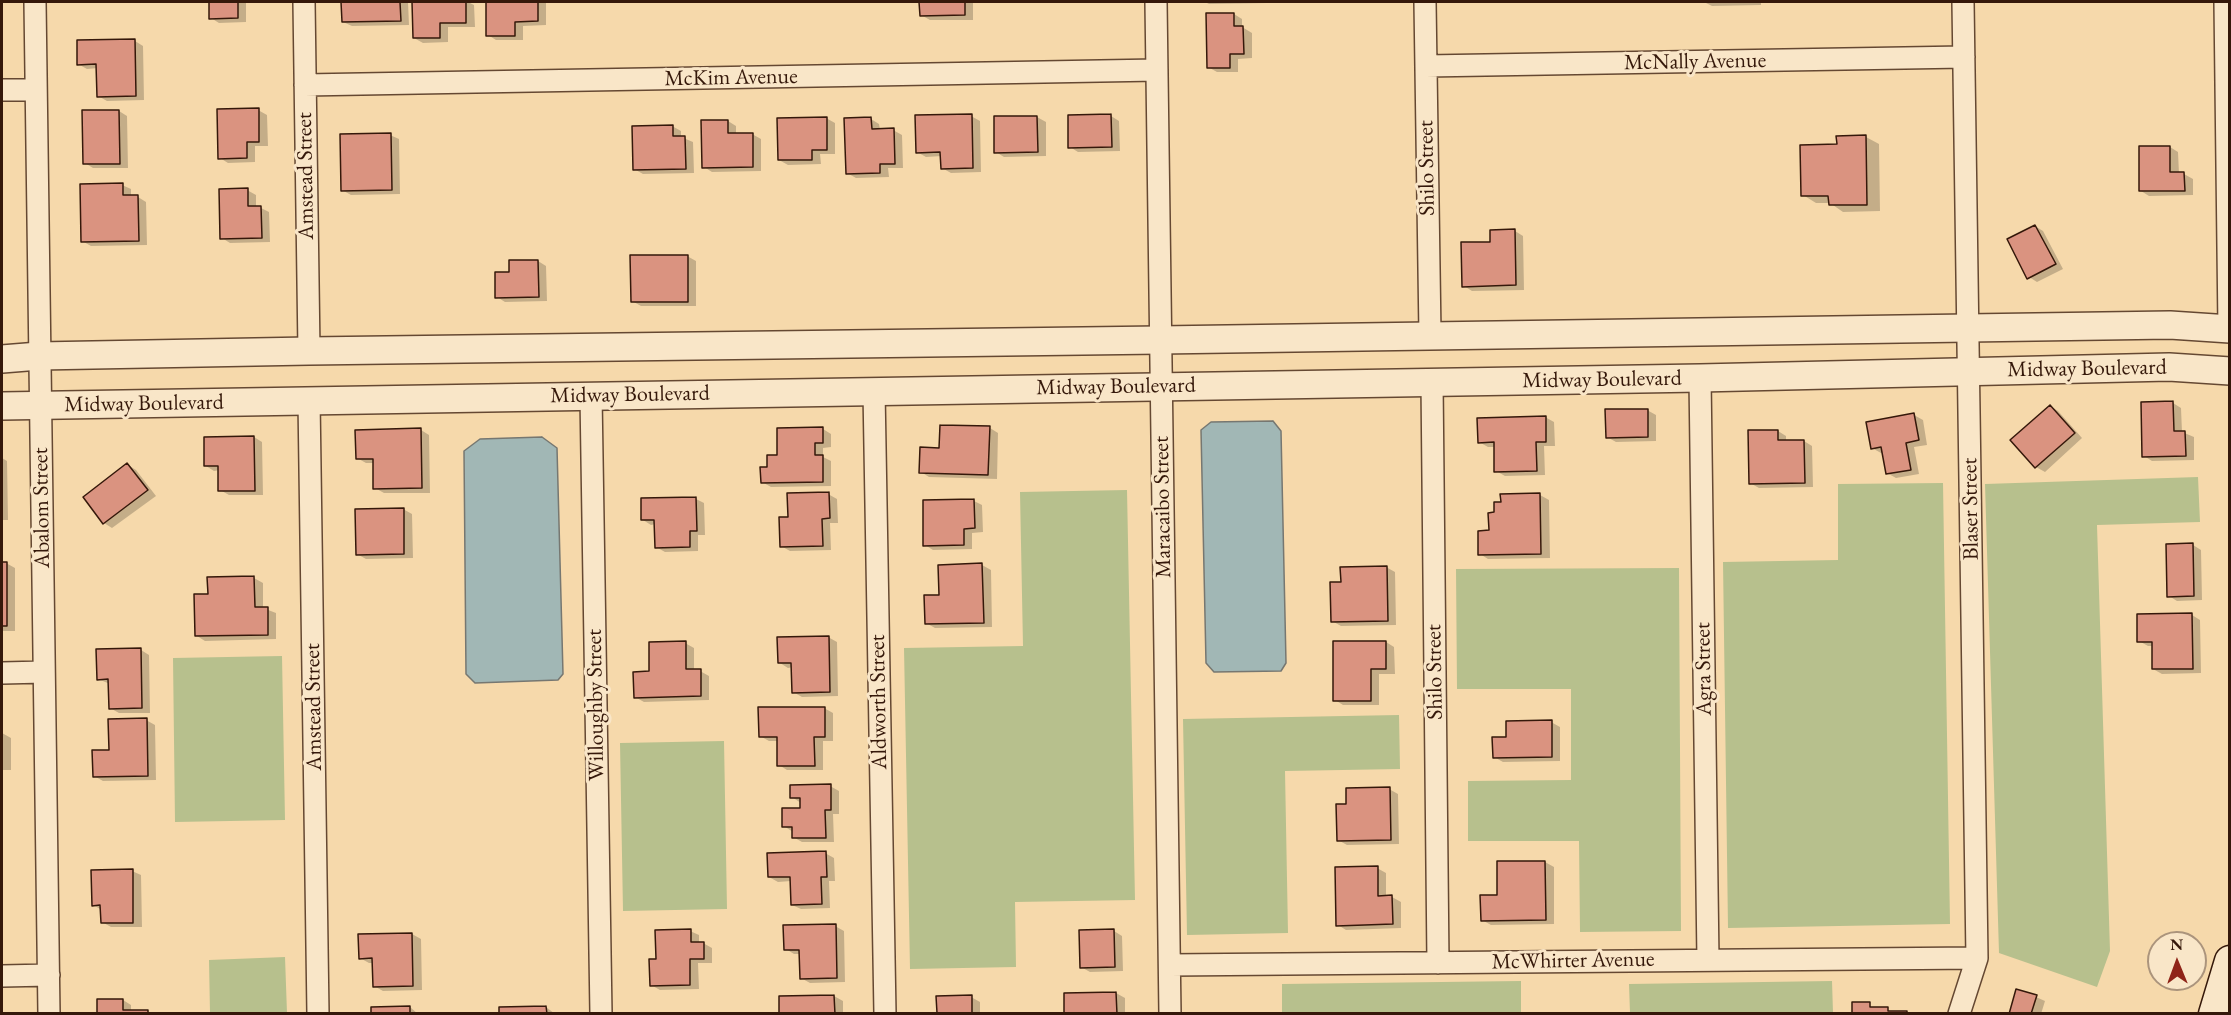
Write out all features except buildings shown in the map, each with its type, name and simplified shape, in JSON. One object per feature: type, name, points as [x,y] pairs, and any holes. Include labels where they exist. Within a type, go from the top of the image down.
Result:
[{"type":"main road","points":[[2214,1014],[2229,961]]},
{"type":"street","name":"Abalom Street","points":[[35,2],[49,1014]]},
{"type":"street","name":"Amstead Street","points":[[304,2],[309,351]]},
{"type":"street","name":"Maracaibo Street","points":[[1156,2],[1170,1014]]},
{"type":"street","name":"Shilo Street","points":[[1425,2],[1430,335]]},
{"type":"street","name":"Blaser Street","points":[[1959,1014],[1977,958],[1963,2]]},
{"type":"street","points":[[2225,2],[2229,329]]},
{"type":"street","name":"McNally Avenue","points":[[1426,66],[1964,57]]},
{"type":"street","name":"McKim Avenue","points":[[305,85],[1157,70]]},
{"type":"street","points":[[2,90],[36,90]]},
{"type":"street","name":"Midway Boulevard","points":[[2,359],[39,356],[309,351],[2170,325],[2229,329]]},
{"type":"street","name":"Midway Boulevard","points":[[2,406],[1700,378],[2169,367],[2229,371]]},
{"type":"street","name":"Agra Street","points":[[1700,378],[1708,960]]},
{"type":"street","name":"Shilo Street","points":[[1432,382],[1438,963]]},
{"type":"street","name":"Aldworth Street","points":[[874,391],[885,1014]]},
{"type":"street","name":"Willoughby Street","points":[[591,396],[601,1014]]},
{"type":"street","name":"Amstead Street","points":[[309,400],[318,1014]]},
{"type":"street","points":[[2,673],[44,672]]},
{"type":"street","name":"McWhirter Avenue","points":[[1170,965],[1977,958]]},
{"type":"street","points":[[2,976],[48,975]]},
{"type":"green space","points":[[2198,477],[2200,522],[2097,525],[2110,951],[2097,987],[1999,953],[1985,484]]},
{"type":"green space","points":[[1943,483],[1950,924],[1728,928],[1723,562],[1838,560],[1838,484]]},
{"type":"green space","points":[[1127,490],[1135,900],[1015,902],[1016,967],[910,969],[904,648],[1023,646],[1020,492]]},
{"type":"green space","points":[[1679,568],[1681,931],[1580,932],[1579,841],[1468,841],[1468,781],[1571,780],[1571,689],[1457,689],[1456,569]]},
{"type":"green space","points":[[282,656],[285,820],[175,822],[173,658]]},
{"type":"green space","points":[[1399,715],[1400,769],[1285,771],[1288,933],[1187,935],[1183,719]]},
{"type":"green space","points":[[724,741],[727,909],[623,911],[620,743]]},
{"type":"green space","points":[[285,957],[287,1013],[210,1013],[209,960]]},
{"type":"green space","points":[[1521,981],[1521,1013],[1282,1013],[1282,984]]},
{"type":"green space","points":[[1832,981],[1833,1013],[1630,1013],[1629,984]]},
{"type":"water","points":[[1273,421],[1281,431],[1286,663],[1281,671],[1214,672],[1206,663],[1201,430],[1211,422]]},
{"type":"water","points":[[542,437],[557,448],[563,674],[558,680],[475,683],[466,674],[464,451],[480,439]]}]
